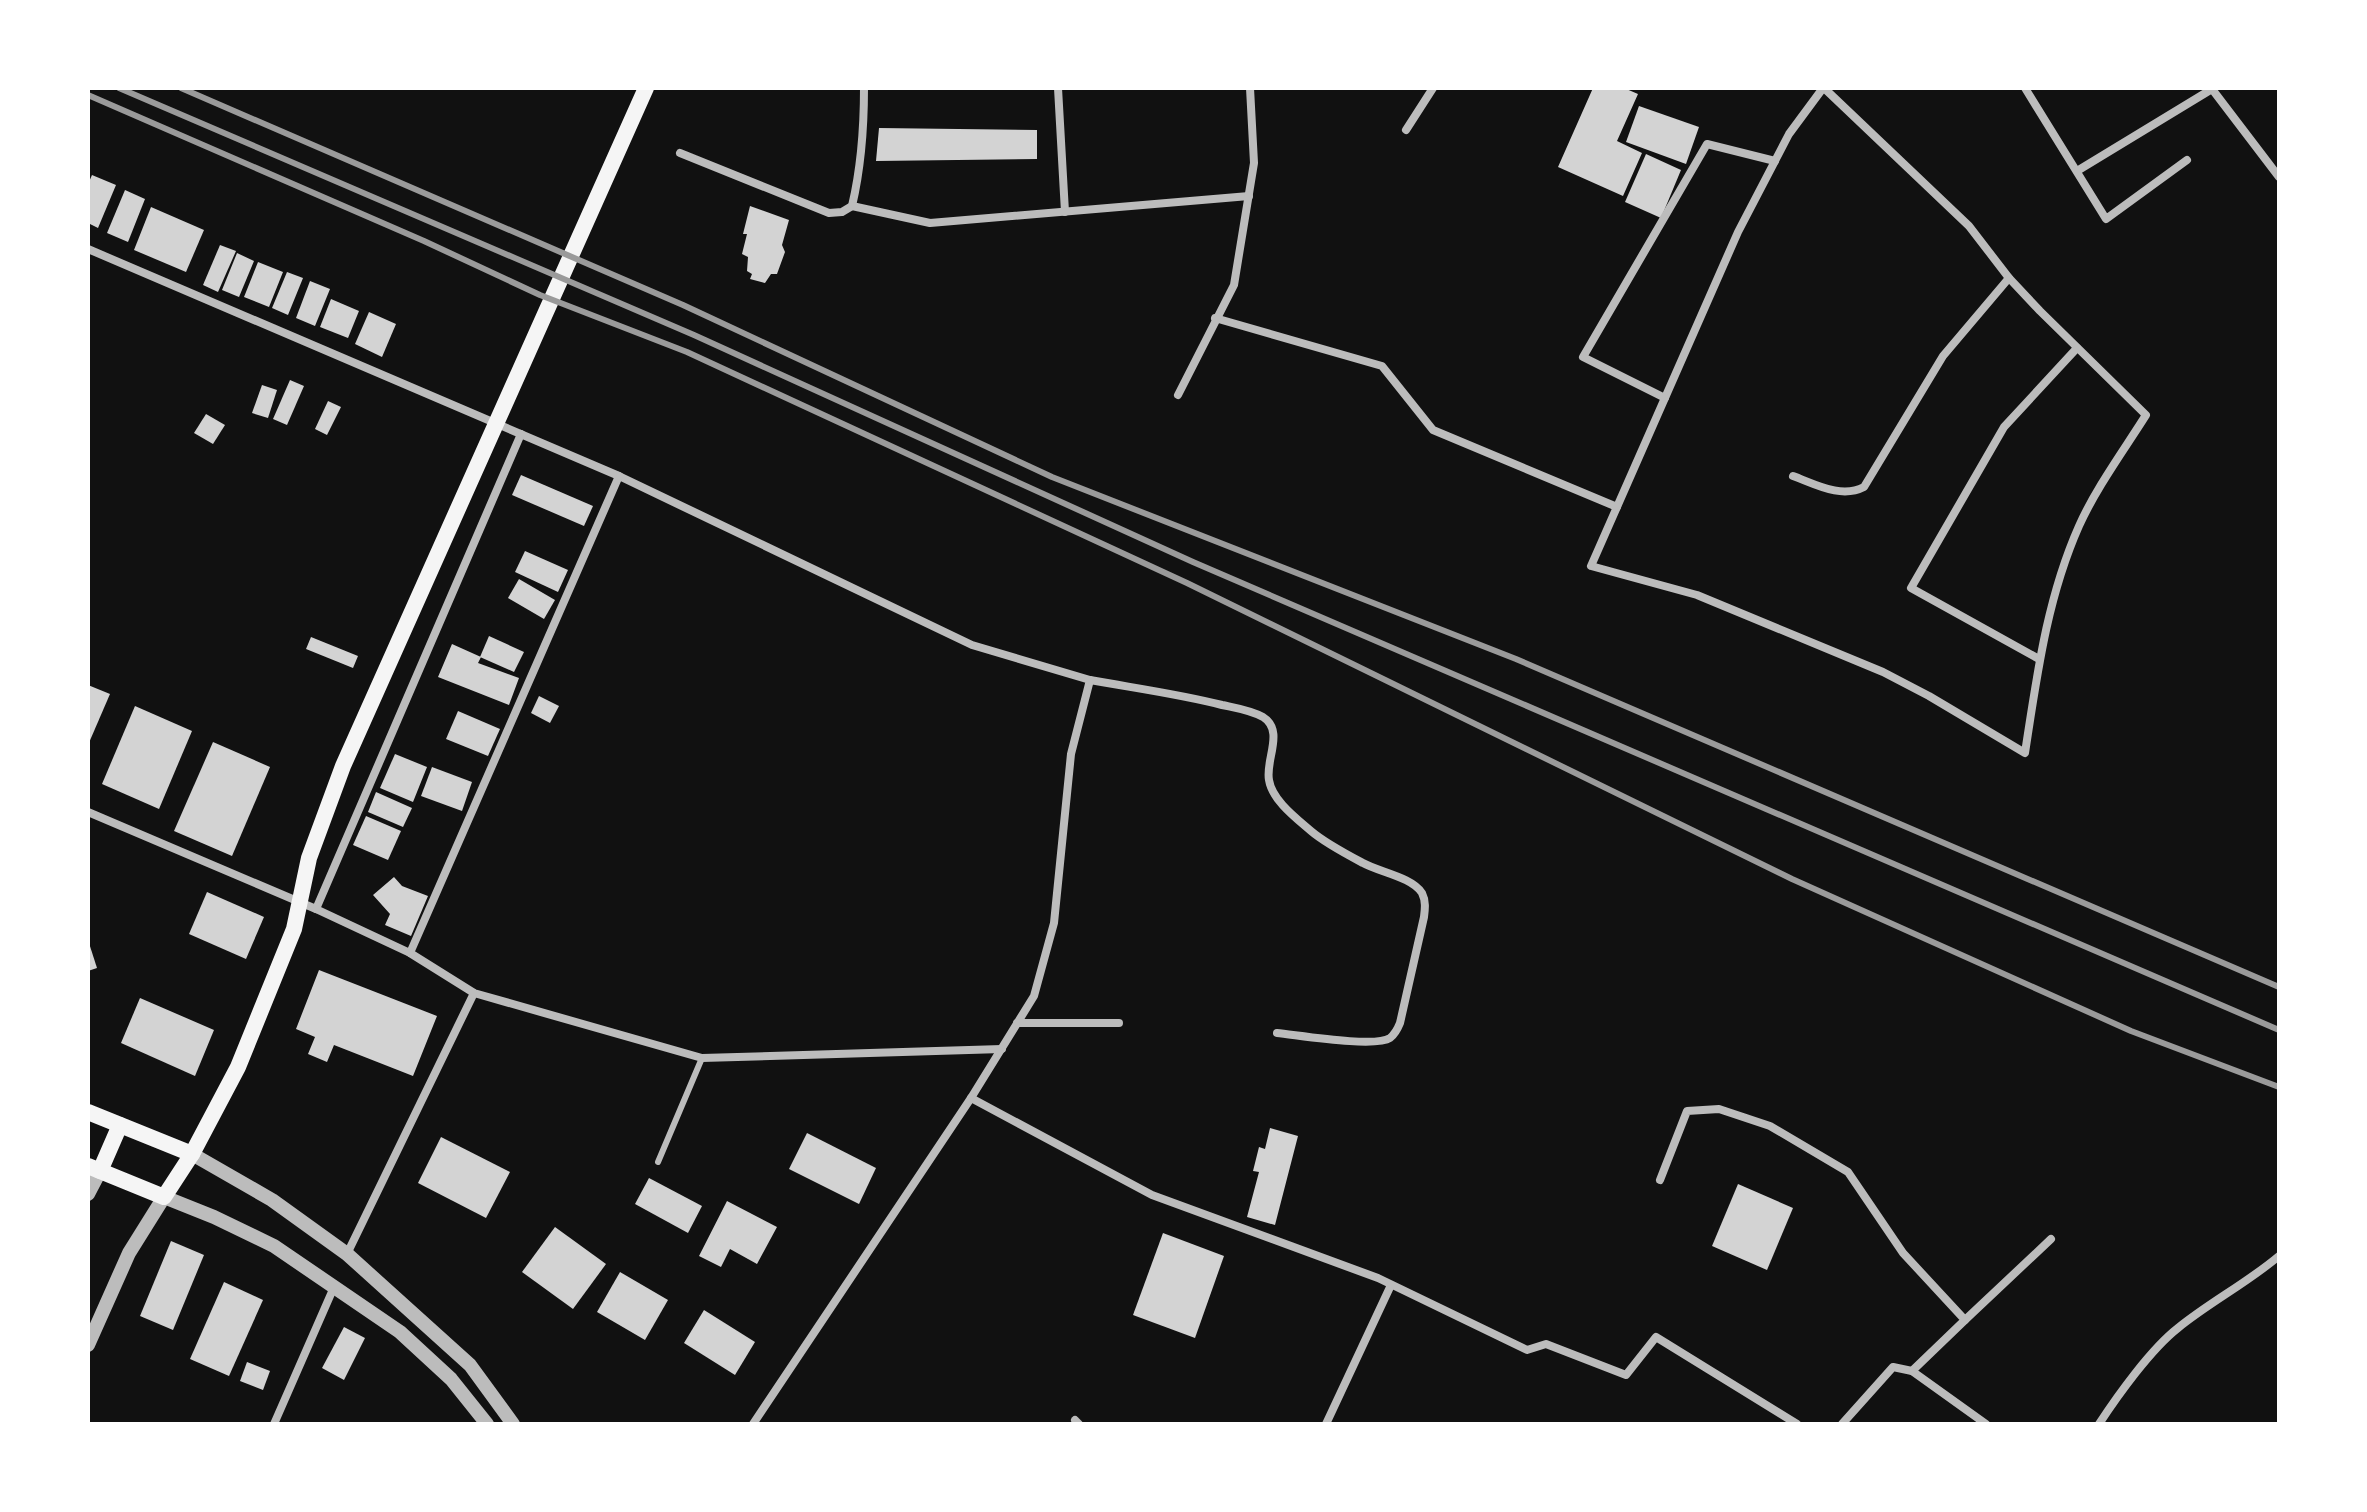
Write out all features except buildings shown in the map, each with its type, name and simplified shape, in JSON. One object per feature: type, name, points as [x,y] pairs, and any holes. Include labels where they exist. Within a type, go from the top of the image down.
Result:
[{"type":"main road","points":[[120,1125],[94,1168],[164,1197],[192,1154],[238,1067],[294,929],[309,858],[343,766],[646,88]]},
{"type":"main road","points":[[88,1112],[192,1154]]},
{"type":"street","points":[[852,206],[864,121],[864,88]]},
{"type":"street","points":[[1058,88],[1065,212]]},
{"type":"street","points":[[1178,395],[1234,285],[1254,163],[1250,88]]},
{"type":"street","points":[[1406,130],[1433,88]]},
{"type":"street","points":[[1824,88],[1969,226],[2009,278],[2146,415],[2080,524],[2053,595],[2039,659],[2025,753],[1883,672],[1697,595],[1591,566],[1738,232],[1775,161],[1789,134],[1824,88]]},
{"type":"street","points":[[2025,88],[2106,219],[2187,160]]},
{"type":"street","points":[[2077,171],[2212,89],[2279,177]]},
{"type":"street","points":[[1665,398],[1583,357],[1707,144],[1775,161]]},
{"type":"street","points":[[680,153],[829,213],[842,212],[852,206],[930,223],[1249,196]]},
{"type":"street","points":[[88,249],[619,476],[972,645],[1090,680],[1210,702],[1267,719],[1274,742],[1269,780],[1275,796],[1313,833],[1364,864],[1421,891],[1425,903],[1400,1023],[1389,1039],[1373,1043],[1277,1033]]},
{"type":"street","points":[[1793,476],[1838,492],[1854,492],[1864,487],[1943,356],[2009,278]]},
{"type":"street","points":[[1215,318],[1382,366],[1433,430],[1617,507]]},
{"type":"street","points":[[2039,659],[1911,588],[2004,427],[2077,348]]},
{"type":"street","points":[[316,909],[521,434]]},
{"type":"street","points":[[410,953],[619,476]]},
{"type":"street","points":[[753,1424],[971,1098],[1034,996],[1054,923],[1071,754],[1090,680]]},
{"type":"street","points":[[88,812],[316,909],[410,953],[474,993],[702,1058],[1002,1049]]},
{"type":"street","points":[[347,1254],[474,993]]},
{"type":"street","points":[[1017,1023],[1119,1023]]},
{"type":"street","points":[[971,1098],[1152,1195],[1391,1285],[1527,1350],[1546,1344],[1626,1375],[1656,1337],[1797,1424]]},
{"type":"street","points":[[1660,1180],[1687,1111],[1719,1109],[1770,1126],[1848,1172],[1903,1253],[1965,1320]]},
{"type":"street","points":[[192,1154],[272,1200],[347,1254],[470,1365],[513,1424]]},
{"type":"street","points":[[88,1194],[94,1168]]},
{"type":"street","points":[[88,1345],[129,1253],[164,1197],[274,1246],[400,1332],[451,1379],[487,1424]]},
{"type":"street","points":[[1912,1371],[2051,1239]]},
{"type":"street","points":[[2099,1424],[2121,1391],[2175,1329],[2260,1273],[2279,1256]]},
{"type":"street","points":[[1326,1424],[1391,1285]]},
{"type":"street","points":[[274,1424],[334,1287]]},
{"type":"street","points":[[1842,1424],[1893,1367],[1912,1371],[1986,1424]]},
{"type":"lane","points":[[658,1162],[702,1058]]},
{"type":"railway","points":[[119,88],[694,335],[1193,562],[2279,1030]]},
{"type":"railway","points":[[181,88],[683,305],[1052,477],[1516,659],[2279,987]]},
{"type":"railway","points":[[88,95],[424,241],[540,295],[687,352],[1187,583],[1792,879],[2131,1031],[2279,1087]]}]
